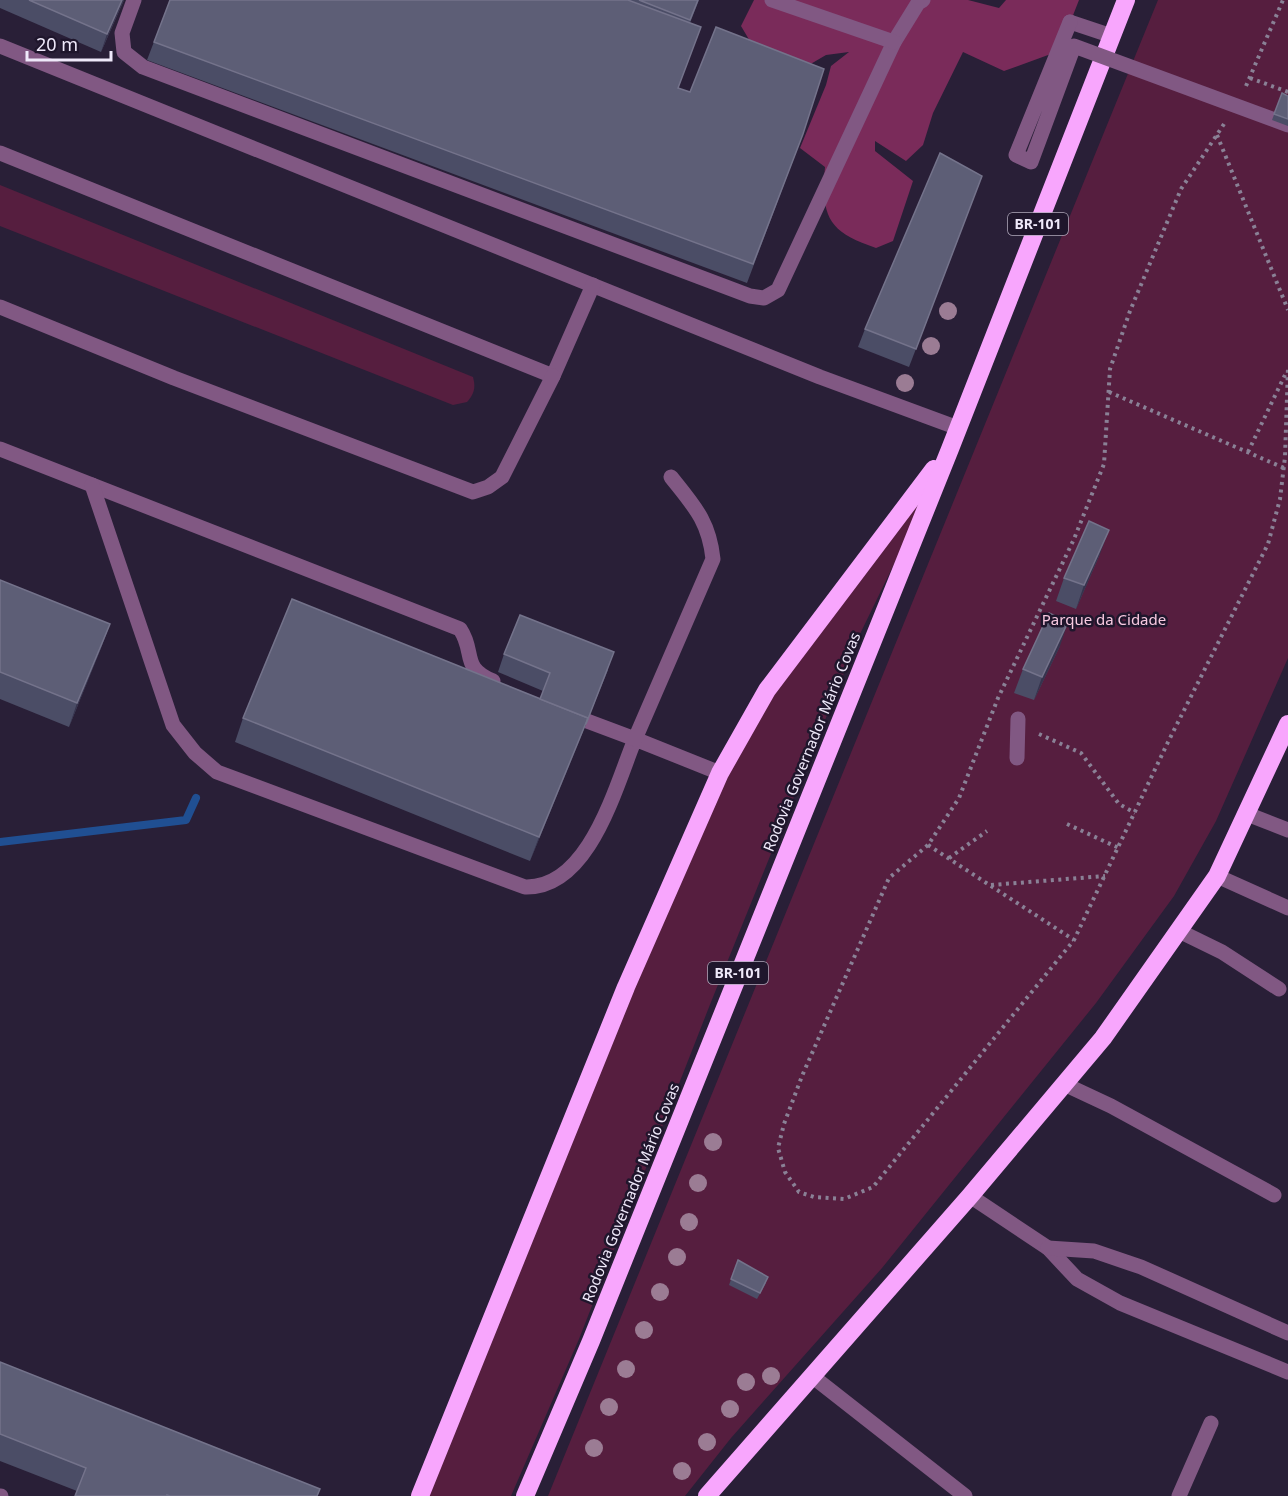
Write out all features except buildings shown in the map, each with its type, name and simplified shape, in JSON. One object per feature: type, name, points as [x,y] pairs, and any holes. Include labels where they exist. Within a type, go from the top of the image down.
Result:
[{"type":"highway","name":"Rodovia Governador Mário Covas","points":[[525,1496],[591,1341],[950,448],[1126,0]]},
{"type":"highway","points":[[420,1496],[618,1009],[720,773],[767,690],[950,448]]},
{"type":"highway","points":[[708,1496],[970,1196],[1103,1038],[1217,876],[1288,724]]},
{"type":"highway","points":[[722,1496],[745,1453]]},
{"type":"street","points":[[134,0],[122,33],[124,52],[143,67],[739,292],[764,298],[778,290],[894,42],[918,3],[923,0]]},
{"type":"street","points":[[772,0],[894,42]]},
{"type":"street","points":[[1112,36],[1070,22],[1016,155],[1031,162],[1074,46],[1288,125]]},
{"type":"street","points":[[0,46],[820,376],[958,428]]},
{"type":"street","points":[[0,153],[553,376]]},
{"type":"street","points":[[0,307],[184,383],[472,492],[488,487],[502,477],[553,376],[593,285]]},
{"type":"street","points":[[0,449],[460,629],[467,639],[471,665],[477,675],[508,688]]},
{"type":"street","points":[[92,485],[173,724],[195,753],[217,772],[525,887],[535,888],[558,879],[583,855],[594,838],[713,560],[711,537],[704,520],[671,477]]},
{"type":"street","points":[[1017,758],[1018,719]]},
{"type":"street","points":[[587,721],[720,773]]},
{"type":"street","points":[[1247,814],[1288,830]]},
{"type":"street","points":[[1217,876],[1288,908]]},
{"type":"street","points":[[1179,931],[1222,952],[1279,989]]},
{"type":"street","points":[[1064,1084],[1111,1106],[1274,1196]]},
{"type":"street","points":[[970,1196],[1048,1248],[1077,1279],[1120,1303],[1288,1372]]},
{"type":"street","points":[[1048,1248],[1094,1251],[1141,1267],[1288,1333]]},
{"type":"street","points":[[812,1376],[965,1496]]},
{"type":"street","points":[[1179,1496],[1211,1423]]},
{"type":"path","points":[[1245,89],[1283,0]]},
{"type":"path","points":[[1250,78],[1288,92]]},
{"type":"path","points":[[1228,117],[1181,189],[1163,226],[1110,369],[1104,465],[1074,539],[996,705],[959,798],[928,845],[889,878],[802,1076],[784,1124],[778,1148],[785,1172],[799,1192],[814,1197],[844,1199],[873,1187],[1074,940],[1268,544],[1280,499],[1284,468],[1287,370]]},
{"type":"path","points":[[1216,135],[1288,310]]},
{"type":"path","points":[[1248,452],[1287,370]]},
{"type":"path","points":[[1109,392],[1284,468]]},
{"type":"path","points":[[996,705],[1036,732],[1081,753],[1119,804],[1135,813]]},
{"type":"path","points":[[1067,824],[1119,848]]},
{"type":"path","points":[[949,858],[987,831]]},
{"type":"path","points":[[928,845],[1074,940]]},
{"type":"path","points":[[990,885],[1105,876]]},
{"type":"green space","name":"Parque da Cidade","points":[[1158,0],[1288,0],[1288,658],[1216,821],[1174,896],[1096,1003],[882,1268],[731,1438],[685,1496],[548,1496]]},
{"type":"green space","points":[[0,185],[473,377],[473,393],[467,402],[453,405],[0,226]]},
{"type":"green space","points":[[950,449],[859,636],[711,1002],[579,1339],[511,1496],[420,1496],[720,773],[767,690]]},
{"type":"shaded area","points":[[754,0],[968,0],[999,8],[1006,0],[1079,0],[1059,51],[1004,71],[963,52],[933,113],[923,145],[906,161],[875,141],[875,151],[913,181],[893,241],[876,248],[847,236],[831,220],[825,198],[825,167],[800,148],[826,85],[831,66],[849,52],[826,55],[802,69],[757,53],[741,26]]},
{"type":"waterway","points":[[0,842],[186,820],[196,798]]}]
